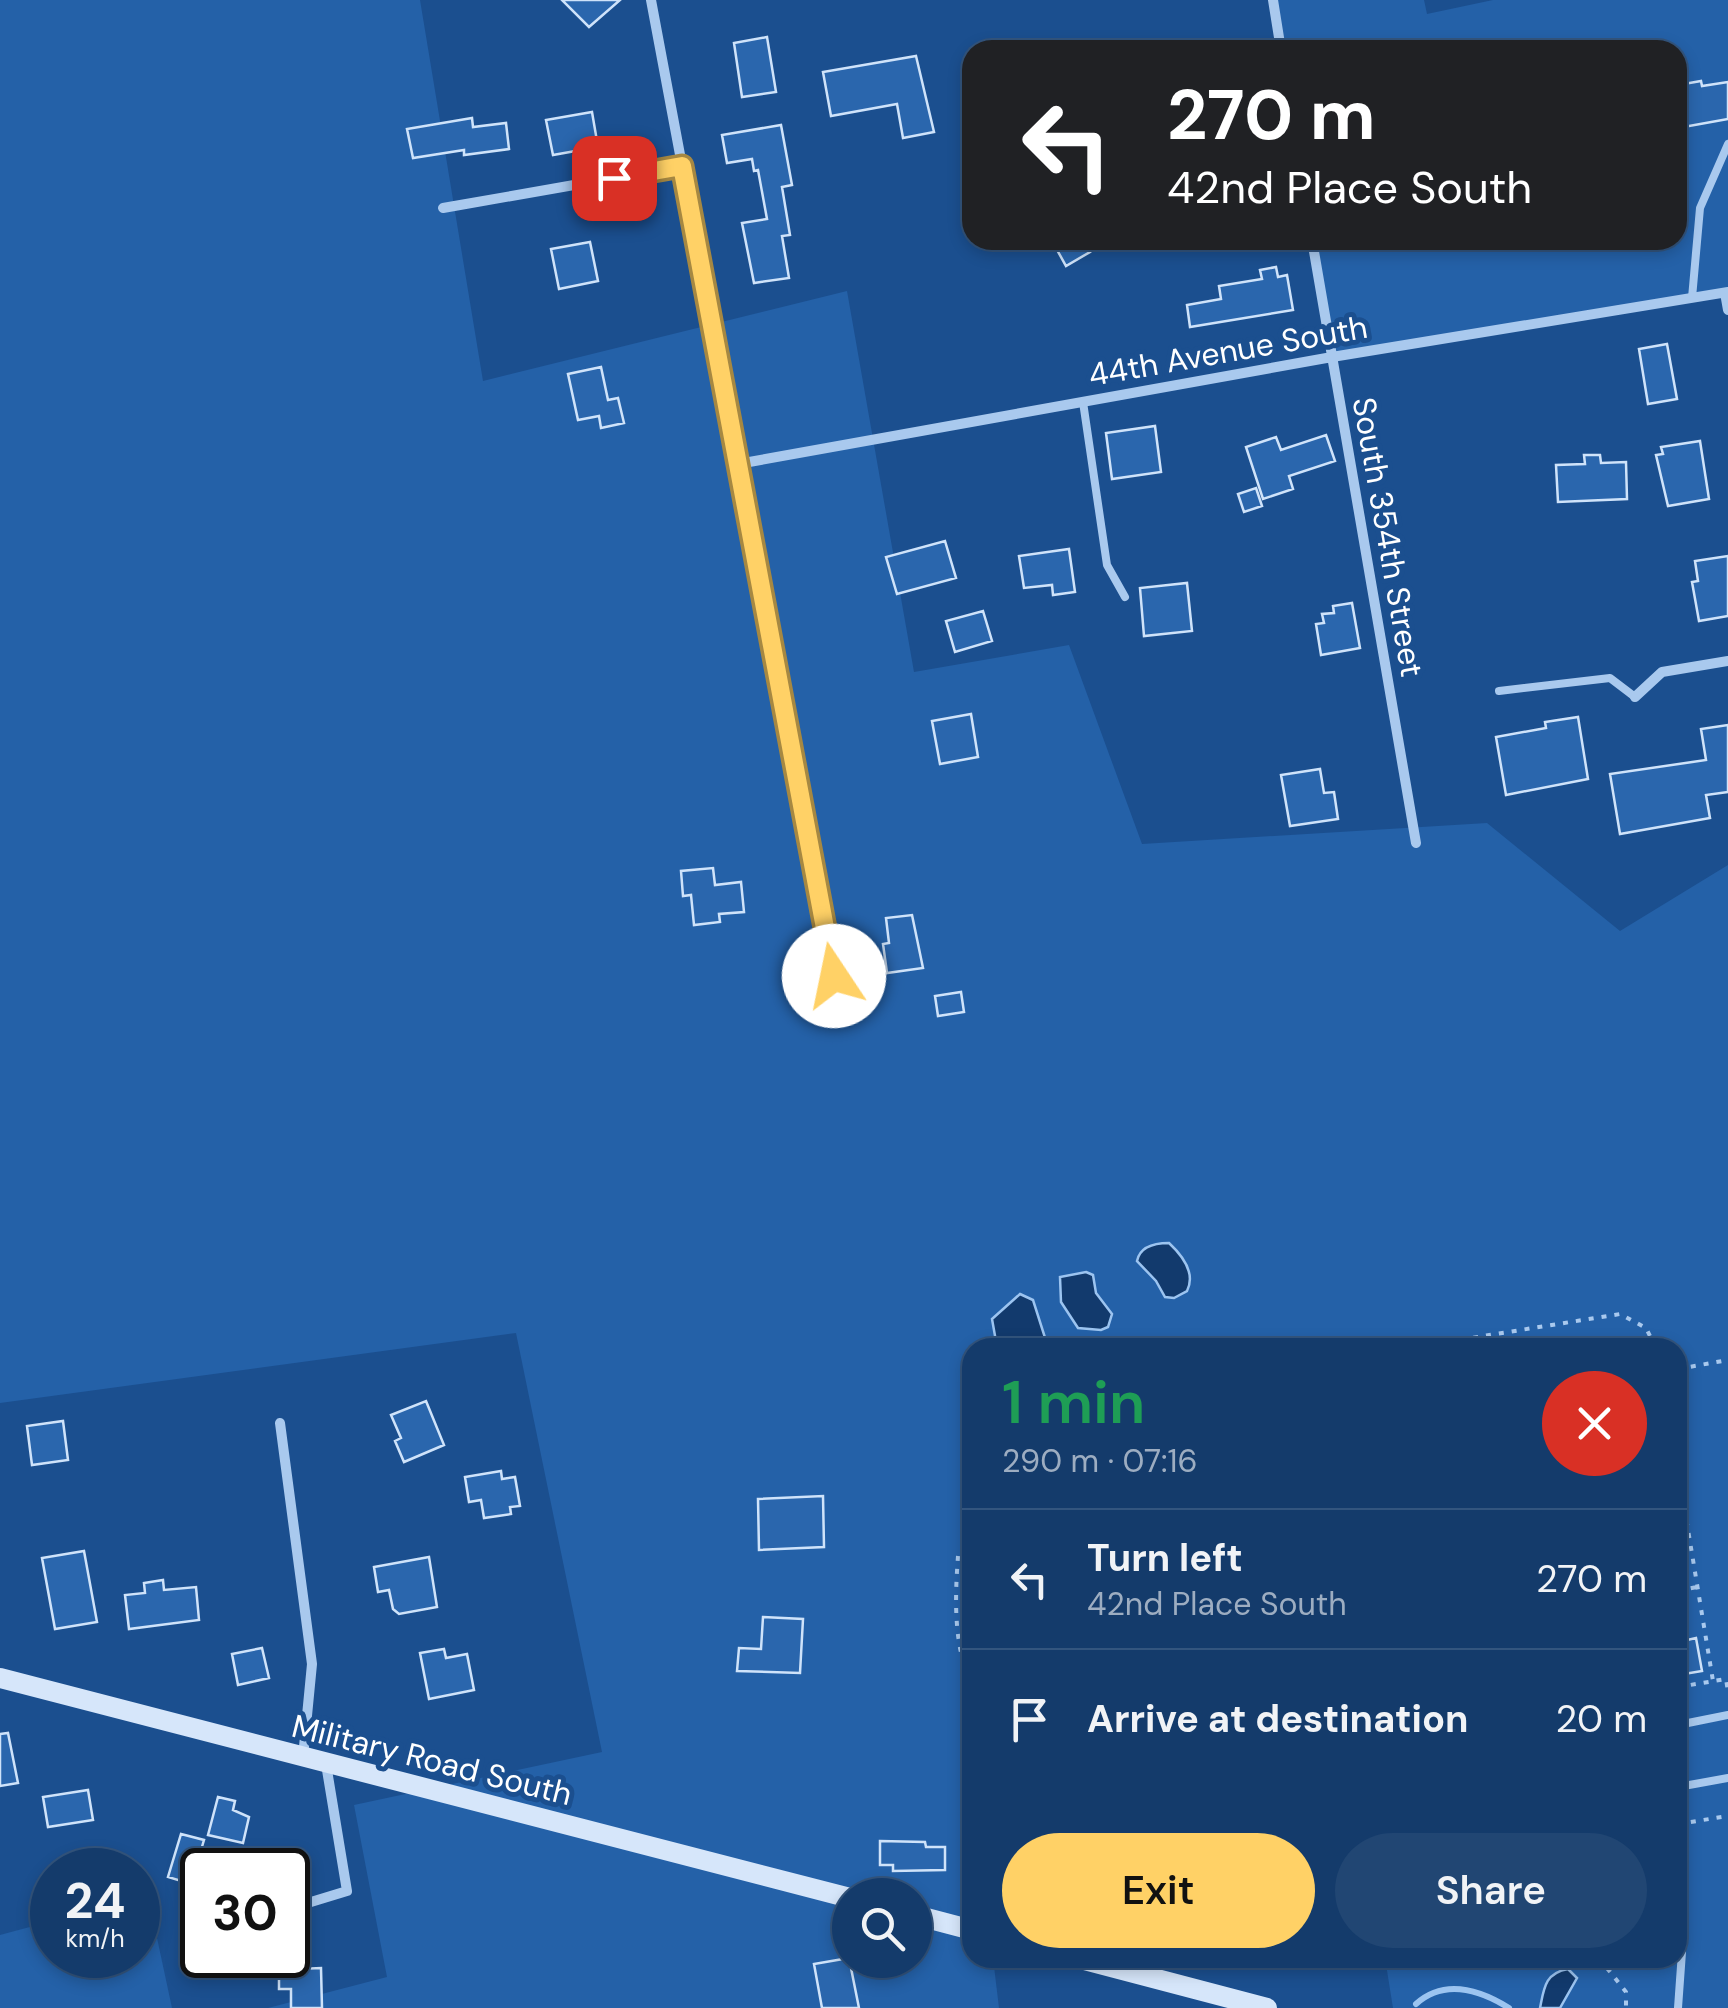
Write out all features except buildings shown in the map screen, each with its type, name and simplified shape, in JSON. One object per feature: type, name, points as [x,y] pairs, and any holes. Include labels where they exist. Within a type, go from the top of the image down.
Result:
[{"type":"main road","name":"Military Road South","points":[[0,1678],[832,1893]]},
{"type":"main road","points":[[932,1919],[962,1927]]},
{"type":"main road","points":[[1116,1968],[1267,2008]]},
{"type":"street","points":[[650,0],[834,976]]},
{"type":"street","points":[[1273,0],[1279,40]]},
{"type":"street","points":[[443,208],[682,166]]},
{"type":"street","name":"South 354th Street","points":[[1314,250],[1416,843]]},
{"type":"street","points":[[1726,292],[1728,310]]},
{"type":"street","name":"44th Avenue South","points":[[738,464],[1332,357],[1726,292]]},
{"type":"street","points":[[1635,697],[1662,672],[1728,661]]},
{"type":"street","points":[[280,1422],[312,1664],[303,1758]]},
{"type":"street","points":[[310,1902],[346,1891],[326,1764]]},
{"type":"lane","points":[[1692,298],[1700,208],[1728,144]]},
{"type":"lane","points":[[1083,402],[1107,566],[1125,596]]},
{"type":"lane","points":[[1499,691],[1610,678],[1635,697]]},
{"type":"lane","points":[[1687,1723],[1728,1716]]},
{"type":"lane","points":[[1687,1785],[1728,1778]]},
{"type":"lane","points":[[1678,2008],[1681,1968]]},
{"type":"path","points":[[1469,1338],[1612,1314],[1630,1318],[1646,1328],[1651,1338]]},
{"type":"path","points":[[1687,1367],[1728,1360]]},
{"type":"path","points":[[1687,1525],[1713,1681]]},
{"type":"path","points":[[958,1556],[962,1655]]},
{"type":"path","points":[[1687,1590],[1697,1588]]},
{"type":"path","points":[[1687,1685],[1727,1678],[1728,1692]]},
{"type":"path","points":[[1687,1823],[1728,1816]]},
{"type":"path","points":[[1608,1968],[1626,1992],[1626,2008]]},
{"type":"shaded area","points":[[0,0],[420,0],[483,381],[847,291],[914,672],[1069,645],[1142,844],[1487,823],[1620,931],[1728,865],[1728,2008],[1393,2008],[1387,1968],[1687,1968],[1687,1338],[962,1338],[962,1968],[994,1968],[999,2008],[268,2008],[387,1977],[354,1805],[602,1752],[516,1333],[0,1403]]},
{"type":"shaded area","points":[[1273,0],[1424,0],[1427,14],[1493,0],[1728,0],[1728,292],[1332,357],[1314,250],[1687,250],[1687,40],[1279,40]]},
{"type":"shaded area","points":[[1169,1243],[1183,1259],[1190,1278],[1187,1291],[1174,1298],[1165,1297],[1137,1261],[1149,1246]]},
{"type":"shaded area","points":[[1086,1272],[1093,1275],[1096,1293],[1112,1314],[1108,1327],[1101,1330],[1078,1328],[1061,1302],[1060,1277]]},
{"type":"shaded area","points":[[1020,1294],[1033,1300],[1045,1338],[995,1338],[992,1319]]},
{"type":"shaded area","points":[[30,1927],[30,1978],[160,1978],[160,1952],[172,2008],[0,2008],[0,1935]]},
{"type":"shaded area","points":[[1568,1969],[1577,1978],[1560,2008],[1540,2008],[1550,1978]]},
{"type":"waterway","points":[[1416,2004],[1427,1996],[1451,1989],[1474,1992],[1509,2008]]},
{"type":"route","points":[[614,178],[682,166],[834,976]]}]
